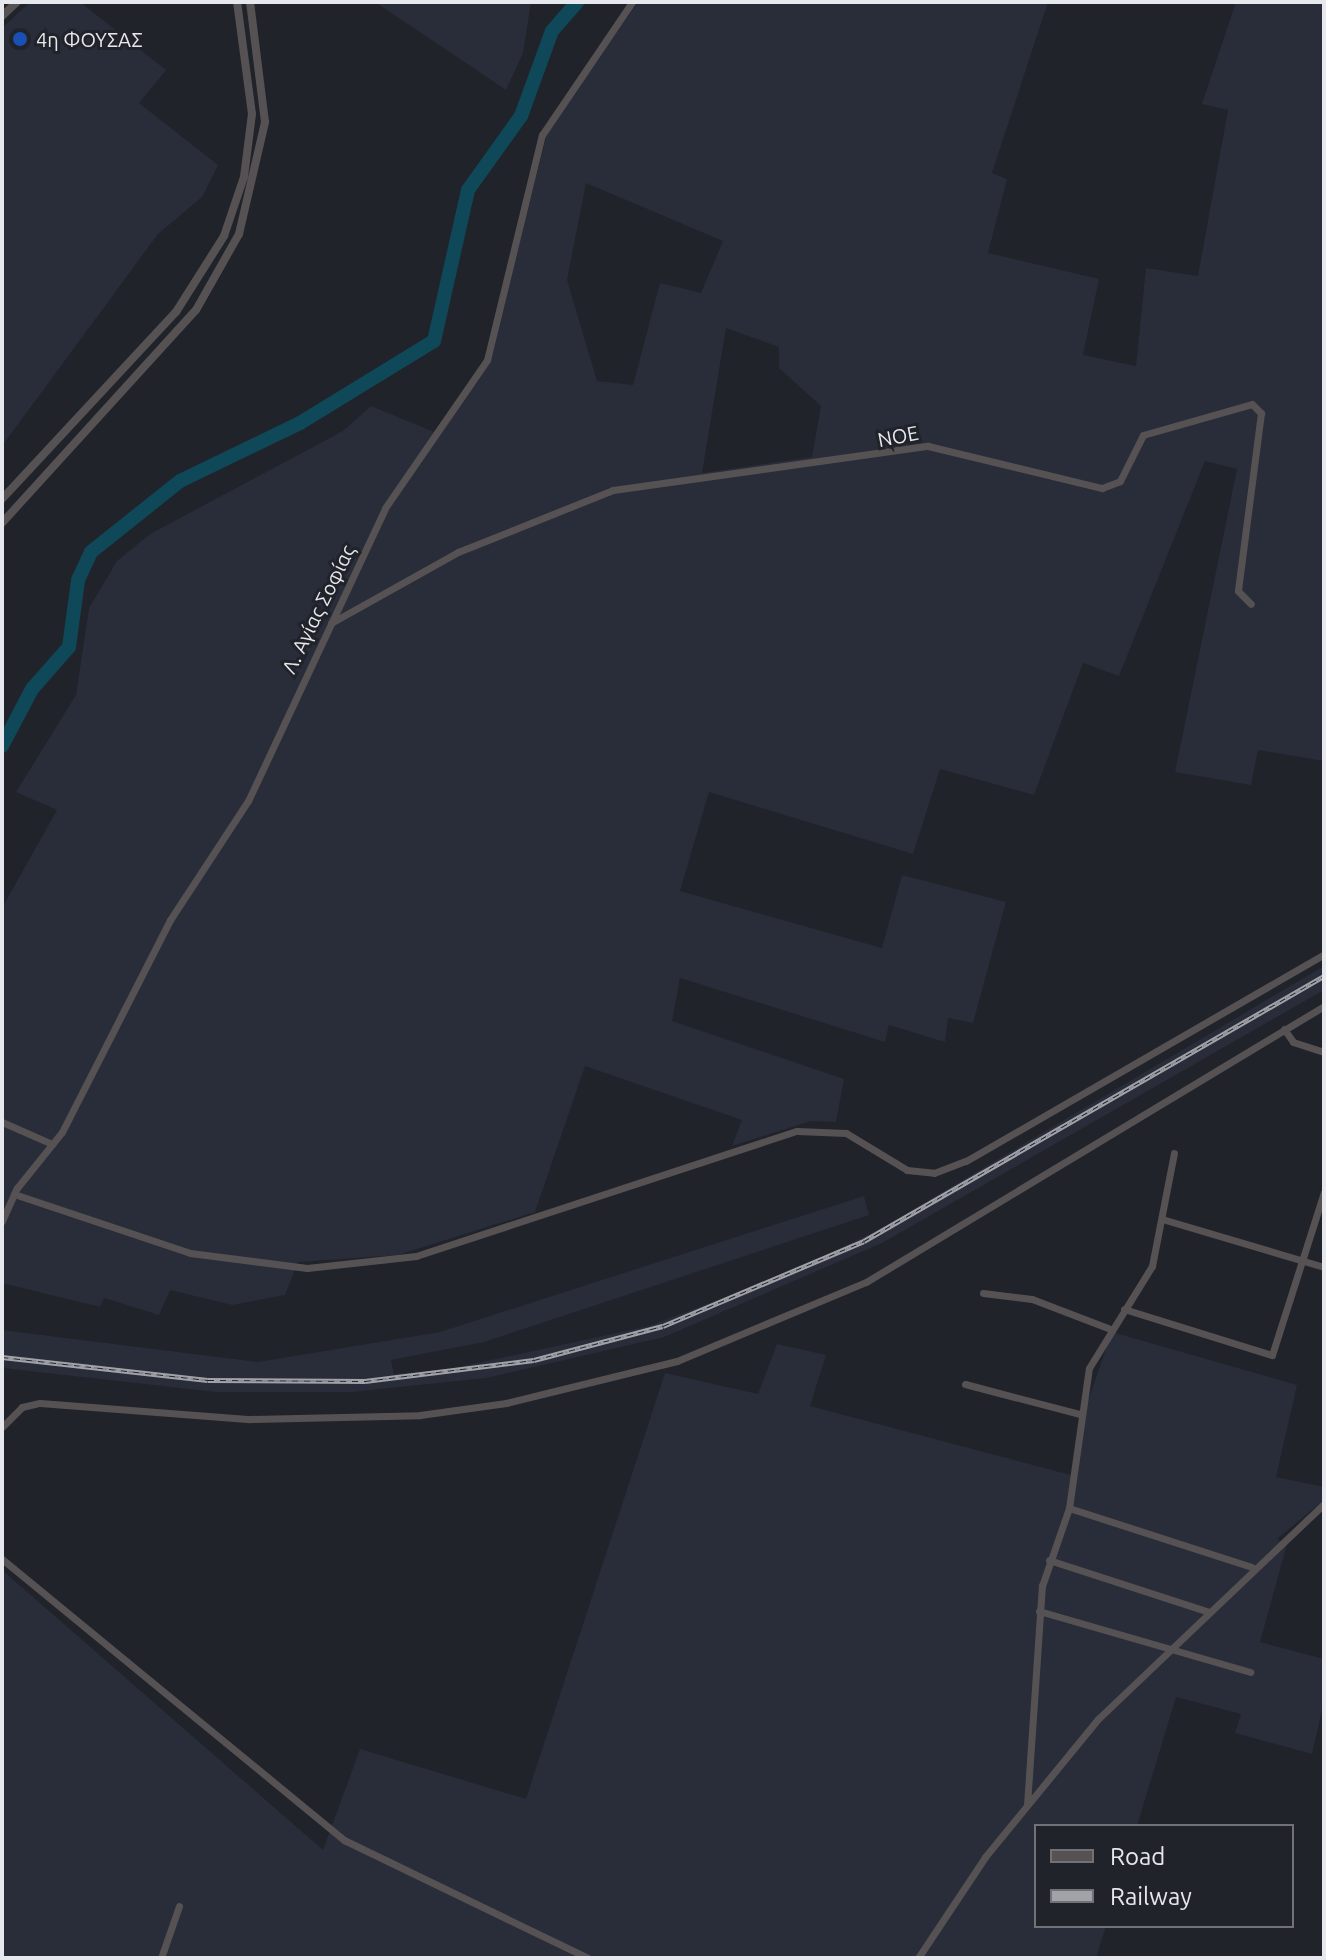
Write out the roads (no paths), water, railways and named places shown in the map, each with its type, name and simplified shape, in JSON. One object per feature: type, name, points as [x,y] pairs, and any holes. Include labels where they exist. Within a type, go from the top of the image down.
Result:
[{"type":"street","points":[[2,16],[17,2]]},
{"type":"street","points":[[2,499],[176,312],[224,236],[244,177],[252,114],[237,2]]},
{"type":"street","points":[[2,523],[49,463],[177,332],[233,248],[256,183],[265,122],[263,59],[250,2]]},
{"type":"street","name":"Λ. Αγίας Σοφίας","points":[[2,1221],[14,1194],[52,1144],[170,920],[248,801],[385,508],[487,360],[542,135],[632,2]]},
{"type":"street","name":"NOE","points":[[329,624],[458,552],[613,490],[928,446],[1102,488],[1120,481],[1149,432],[1222,418],[1252,404],[1261,413],[1238,591],[1251,604]]},
{"type":"street","points":[[14,1194],[190,1253],[307,1268],[430,1252],[797,1131],[846,1133],[907,1170],[934,1173],[966,1161],[1324,954]]},
{"type":"street","points":[[2,1427],[22,1407],[40,1403],[344,1419],[506,1403],[630,1376],[738,1340],[866,1282],[1324,1006]]},
{"type":"street","points":[[1284,1029],[1293,1042],[1324,1052]]},
{"type":"street","points":[[2,1122],[52,1144]]},
{"type":"street","points":[[1027,1805],[1039,1611],[1049,1560],[1069,1508],[1079,1414],[1089,1368],[1110,1329],[1152,1266],[1174,1153]]},
{"type":"street","points":[[1124,1309],[1272,1355],[1324,1192]]},
{"type":"street","points":[[1162,1219],[1324,1267]]},
{"type":"street","points":[[983,1293],[1032,1299],[1110,1329]]},
{"type":"street","points":[[965,1384],[1079,1414]]},
{"type":"street","points":[[918,1958],[935,1924],[1027,1805],[1107,1710],[1177,1650],[1252,1567],[1324,1504]]},
{"type":"street","points":[[1069,1508],[1252,1567]]},
{"type":"street","points":[[2,1559],[344,1840],[588,1958]]},
{"type":"street","points":[[1049,1560],[1209,1612]]},
{"type":"street","points":[[1039,1611],[1250,1672]]},
{"type":"street","points":[[161,1958],[179,1906]]},
{"type":"waterway","points":[[2,746],[32,689],[69,647],[78,580],[91,552],[180,481],[300,423],[434,341],[468,190],[521,116],[552,31],[577,2]]},
{"type":"railway","points":[[2,1357],[208,1380],[365,1381],[534,1360],[663,1326],[864,1241],[1324,976]]},
{"type":"place","name":"4η ΦΟΥΣΑΣ","points":[[20,39]]}]
